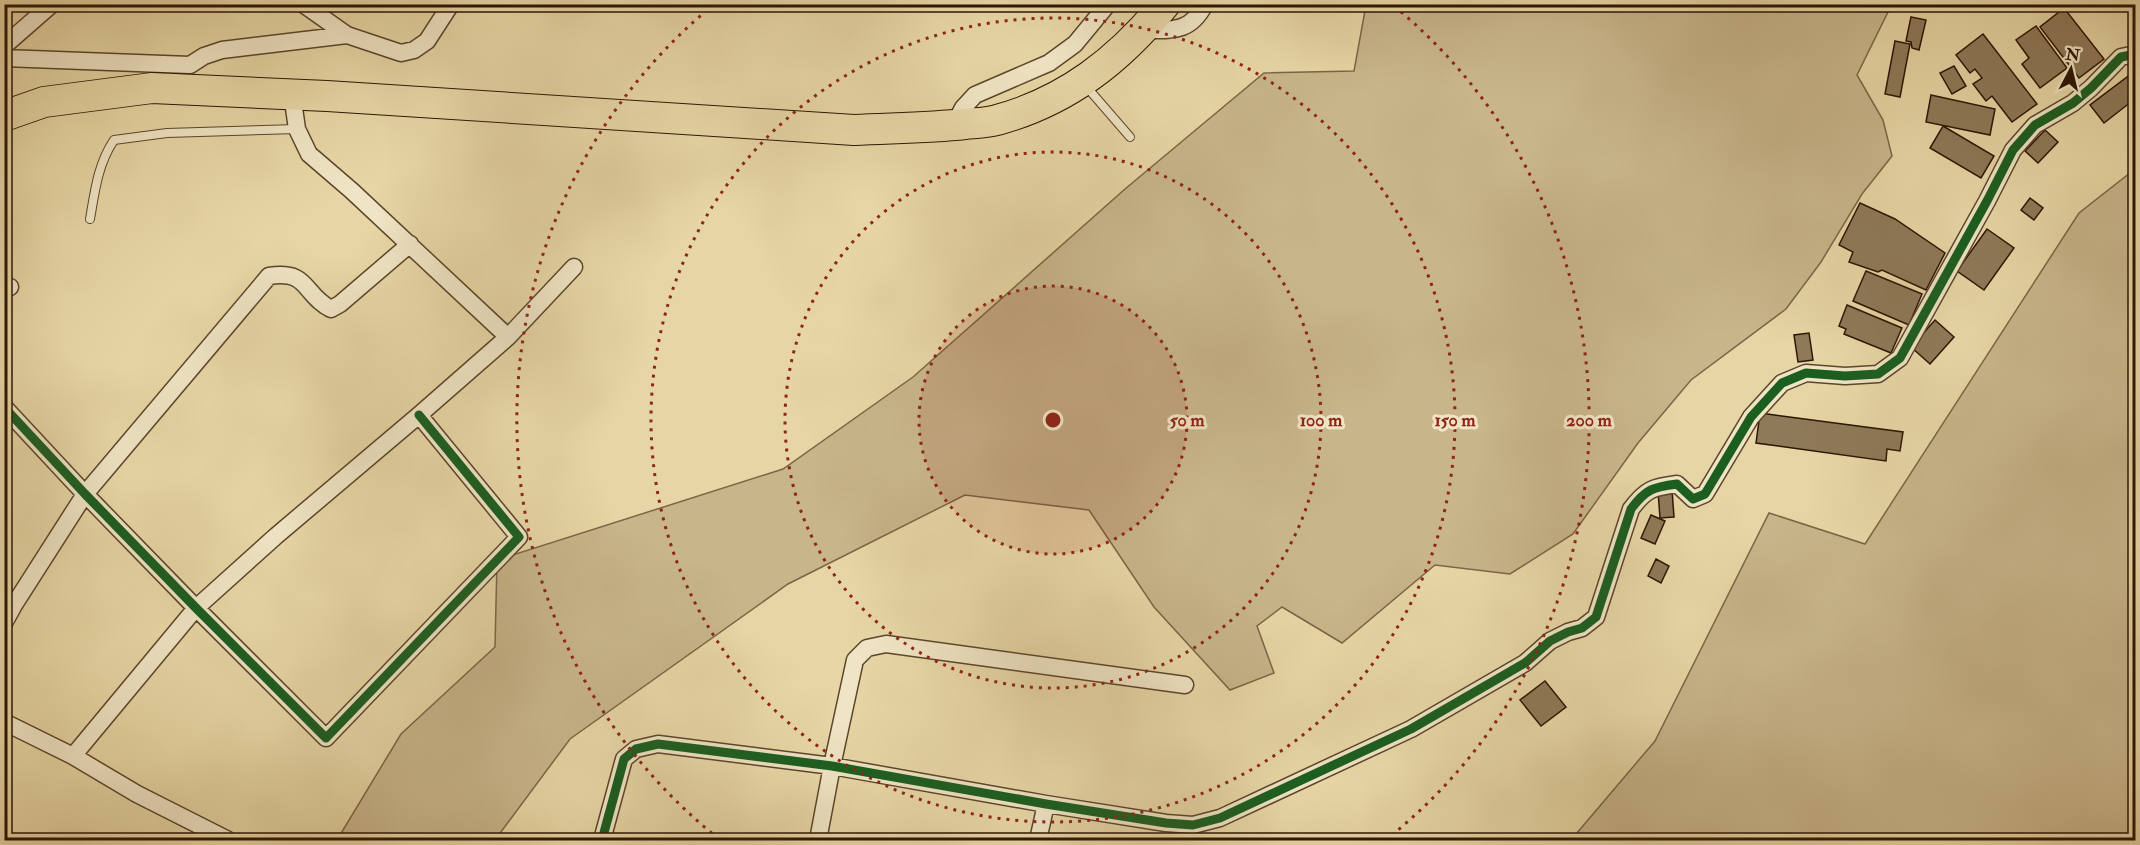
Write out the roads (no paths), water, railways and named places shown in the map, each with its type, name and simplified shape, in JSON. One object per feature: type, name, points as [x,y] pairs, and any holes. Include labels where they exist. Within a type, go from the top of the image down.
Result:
[{"type":"highway","points":[[4,116],[44,102],[152,88],[292,94],[854,130],[996,121],[1049,100],[1083,82],[1108,64],[1144,30],[1165,4]]},
{"type":"street","points":[[4,46],[52,4]]},
{"type":"street","points":[[303,4],[347,35],[401,53],[414,51],[427,41],[451,4]]},
{"type":"street","points":[[954,125],[963,108],[975,95],[1049,63],[1075,44],[1108,4]]},
{"type":"street","points":[[1144,30],[1180,30],[1201,13],[1205,4]]},
{"type":"street","points":[[4,58],[190,65],[204,56],[222,50],[347,35]]},
{"type":"street","points":[[602,840],[624,759],[636,749],[658,744],[832,766],[1046,804],[1193,825],[1220,818],[1411,729],[1525,663],[1550,641],[1590,623],[1596,617],[1631,509],[1654,487],[1677,484],[1693,500],[1705,494],[1751,417],[1782,383],[1806,373],[1845,376],[1878,374],[1900,358],[2013,150],[2035,125],[2073,103],[2121,57],[2136,54]]},
{"type":"street","points":[[292,94],[297,129],[309,154],[410,244],[508,337]]},
{"type":"street","points":[[4,623],[85,494],[269,276],[283,274],[300,279],[323,304],[331,309],[340,304],[410,244]]},
{"type":"street","points":[[73,756],[196,608],[276,536],[508,337],[574,267]]},
{"type":"street","points":[[4,407],[85,494],[326,738],[519,537],[419,415]]},
{"type":"street","points":[[819,840],[855,660],[867,648],[886,644],[1185,685]]},
{"type":"street","points":[[4,722],[73,756],[137,794],[228,840]]},
{"type":"street","points":[[1038,840],[1046,804]]},
{"type":"lane","points":[[1083,82],[1130,137]]},
{"type":"lane","points":[[90,219],[98,173],[104,154],[114,140],[167,133],[297,129]]}]
